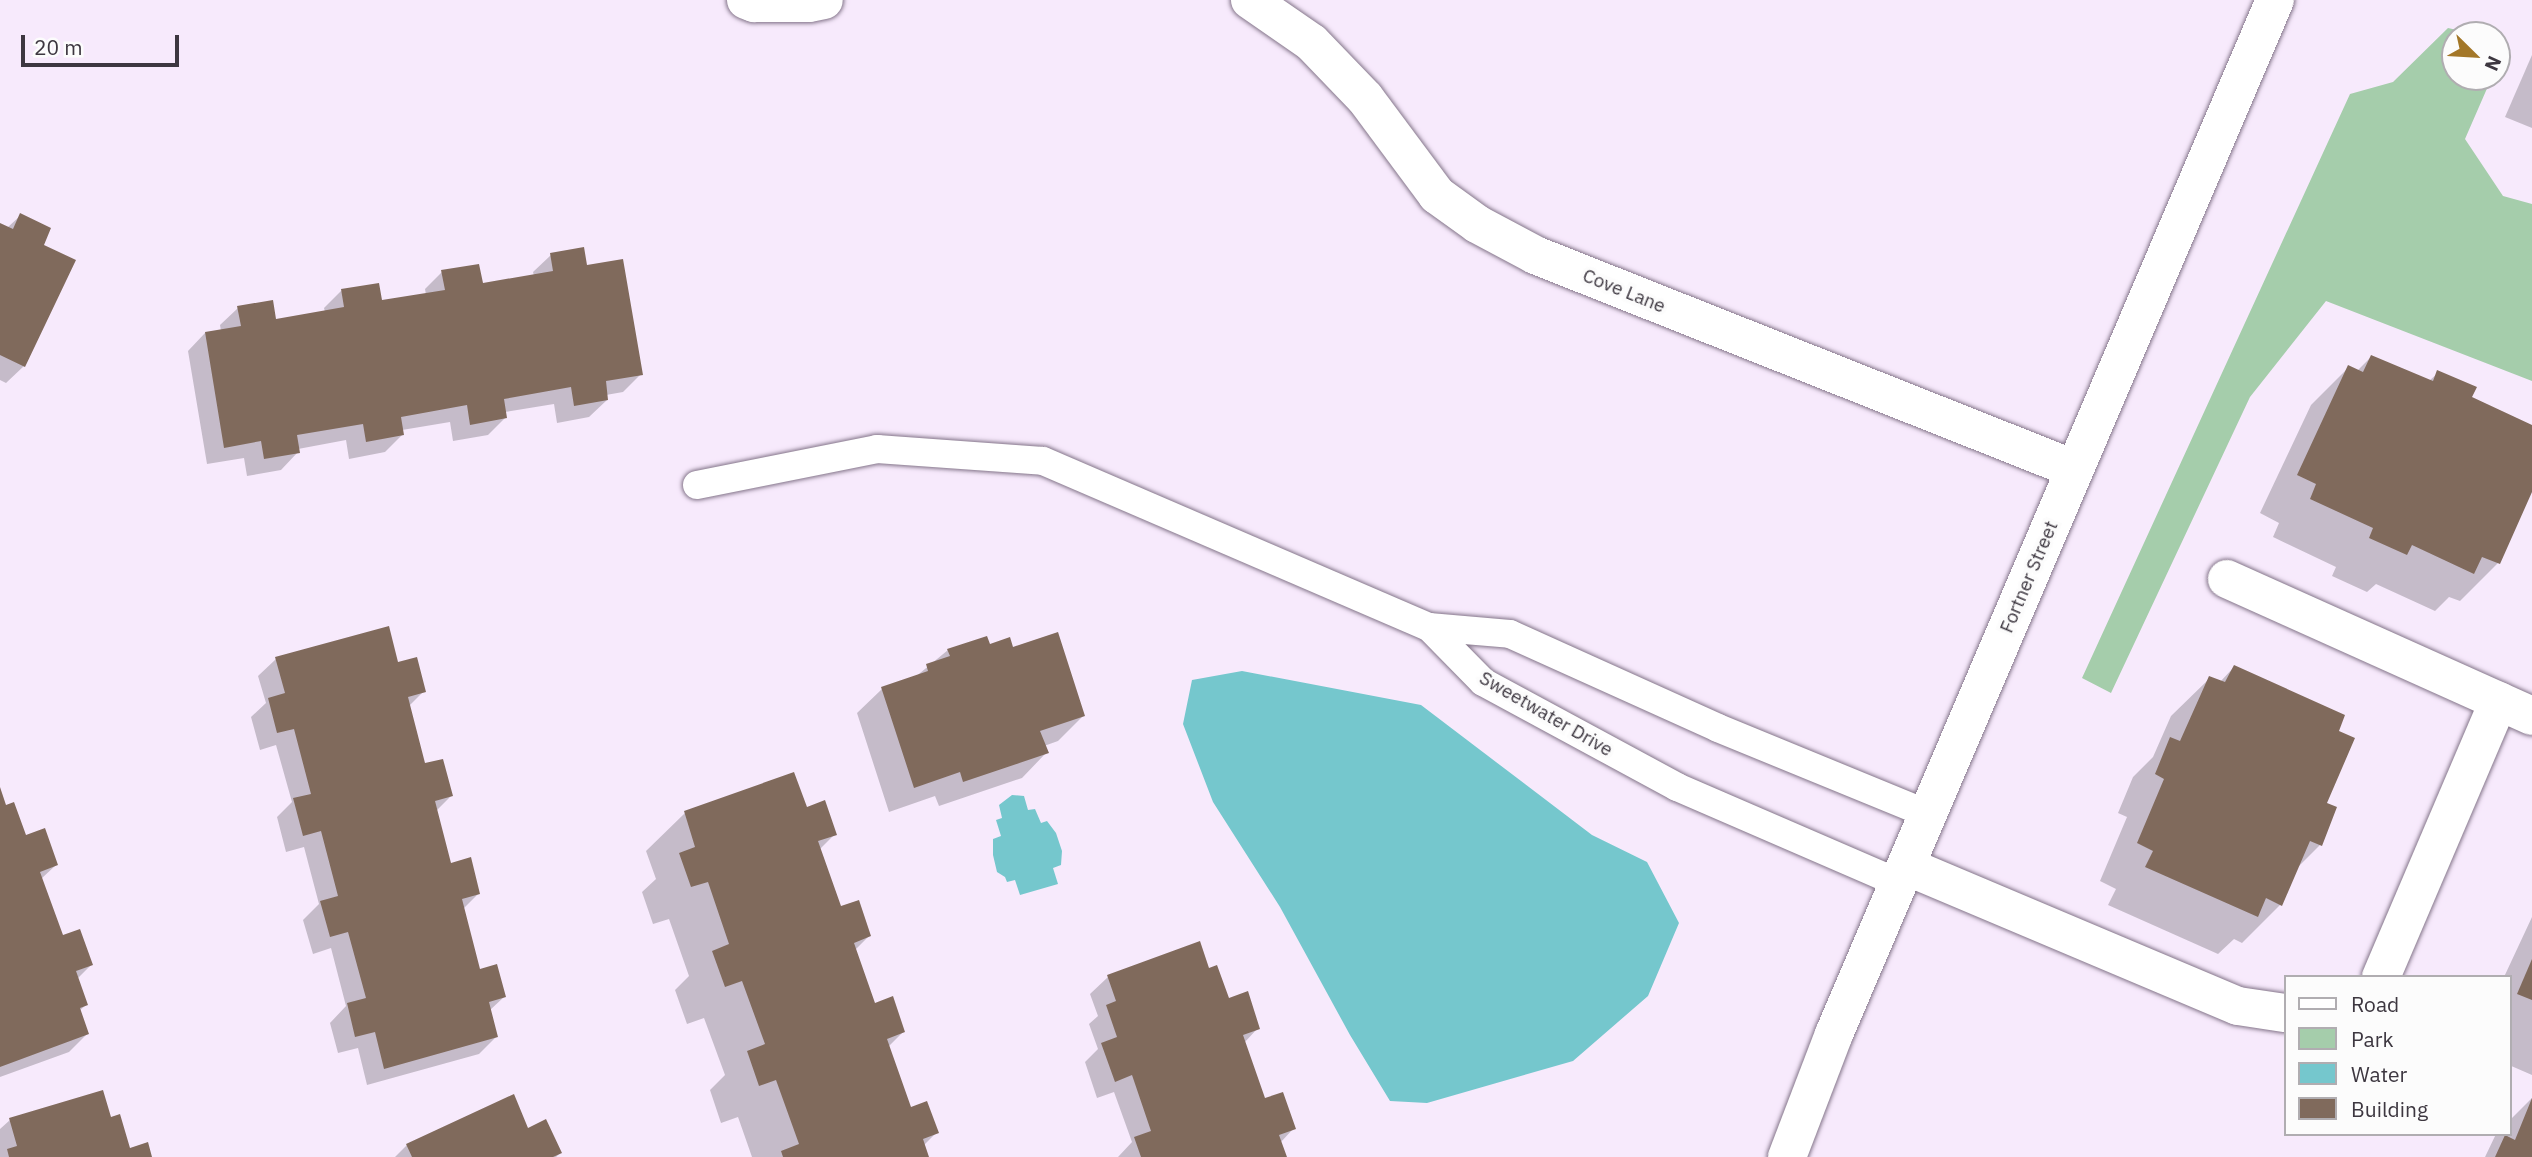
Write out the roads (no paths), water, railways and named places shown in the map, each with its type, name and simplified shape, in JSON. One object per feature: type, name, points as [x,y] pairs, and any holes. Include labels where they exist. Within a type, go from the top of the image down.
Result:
[{"type":"street","points":[[746,0],[754,3],[824,0]]},
{"type":"street","name":"Cove Lane","points":[[1250,0],[1312,43],[1365,99],[1437,195],[1476,224],[1535,255],[2074,469]]},
{"type":"street","name":"Fortner Street","points":[[1787,1157],[1834,1034],[2275,0]]},
{"type":"street","points":[[2227,579],[2516,708],[2382,975]]},
{"type":"street","points":[[1903,874],[2238,1006],[2284,1013]]},
{"type":"lane","points":[[697,485],[877,449],[1043,461],[1429,627],[1510,634],[1718,728],[1928,814]]},
{"type":"lane","name":"Sweetwater Drive","points":[[1429,627],[1483,682],[1677,787],[1903,874]]},
{"type":"water","points":[[1242,671],[1421,705],[1592,835],[1647,862],[1679,923],[1648,996],[1573,1061],[1427,1103],[1390,1101],[1350,1035],[1280,907],[1213,802],[1183,724],[1192,680]]},
{"type":"water","points":[[1012,795],[1024,796],[1028,810],[1035,809],[1041,823],[1047,821],[1056,833],[1062,851],[1061,865],[1053,868],[1058,884],[1020,895],[1015,880],[1007,882],[1005,877],[997,872],[993,855],[993,839],[1001,836],[996,820],[1002,818],[999,805]]}]
